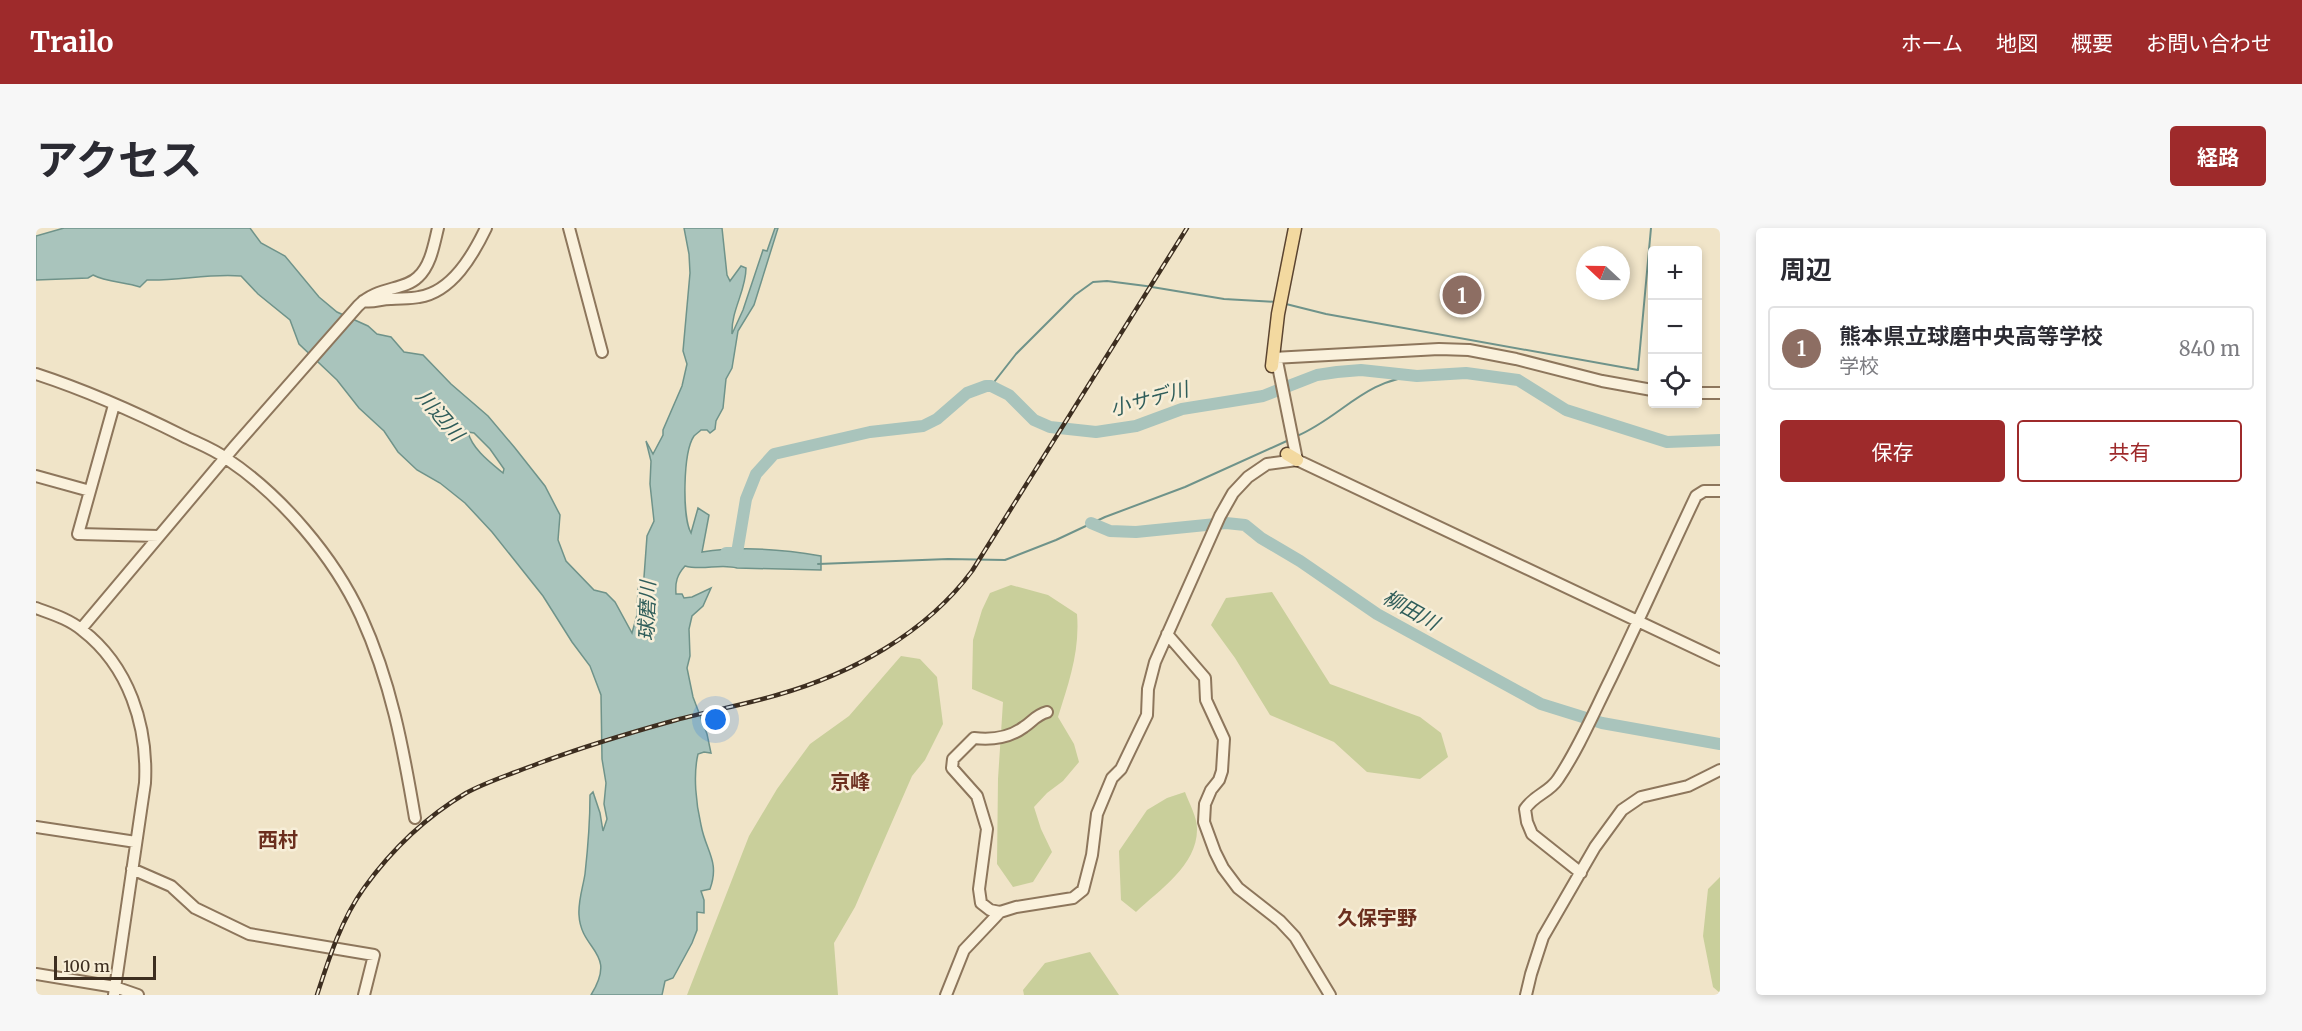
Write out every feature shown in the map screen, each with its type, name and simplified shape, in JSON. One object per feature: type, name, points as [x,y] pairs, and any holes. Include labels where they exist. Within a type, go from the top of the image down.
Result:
[{"type":"main road","points":[[1273,362],[1278,314],[1284,294],[1295,228]]},
{"type":"street","points":[[81,629],[235,446],[361,303],[375,293],[410,283],[419,276],[430,259],[438,228]]},
{"type":"street","points":[[361,303],[421,297],[436,291],[454,277],[465,264],[486,228]]},
{"type":"street","points":[[569,228],[602,352]]},
{"type":"street","points":[[1273,362],[1439,349],[1469,350],[1516,359],[1602,381],[1648,389]]},
{"type":"street","points":[[1047,712],[1035,716],[1023,728],[998,739],[974,738],[953,759],[952,768],[977,796],[987,829],[979,889],[981,903],[990,910],[1000,912],[1016,907],[1073,898],[1083,890],[1092,855],[1097,814],[1112,778],[1121,769],[1147,716],[1148,688],[1155,662],[1220,516],[1233,493],[1248,477],[1267,464],[1289,463],[1292,457],[1277,361],[1273,362]]},
{"type":"street","points":[[36,374],[114,405],[226,457],[293,516],[344,583],[370,638],[388,686],[404,746],[415,818]]},
{"type":"street","points":[[1702,393],[1720,393]]},
{"type":"street","points":[[114,405],[78,534],[159,536]]},
{"type":"street","points":[[1292,457],[1720,660]]},
{"type":"street","points":[[36,476],[90,491]]},
{"type":"street","points":[[1581,873],[1532,834],[1525,809],[1532,798],[1550,789],[1561,775],[1590,722],[1696,496],[1704,491],[1720,491]]},
{"type":"street","points":[[36,608],[59,616],[81,629],[100,647],[115,665],[133,699],[144,735],[145,783],[115,991]]},
{"type":"street","points":[[1167,634],[1205,678],[1206,700],[1224,740],[1219,780],[1211,790],[1205,804],[1204,822],[1215,852],[1223,868],[1238,888],[1280,921],[1294,937],[1330,995]]},
{"type":"street","points":[[1526,995],[1543,937],[1595,848],[1622,810],[1641,797],[1688,786],[1718,774]]},
{"type":"street","points":[[36,827],[136,842]]},
{"type":"street","points":[[132,869],[171,886],[195,908],[249,934],[374,955],[364,995]]},
{"type":"street","points":[[946,995],[964,950],[1000,912]]},
{"type":"street","points":[[36,974],[138,995]]},
{"type":"green space","points":[[1011,585],[1048,595],[1077,614],[1075,654],[1058,717],[1074,744],[1079,762],[1063,781],[1034,807],[1052,852],[1033,882],[1013,887],[997,864],[998,779],[1003,702],[972,689],[973,640],[982,610],[990,593]]},
{"type":"green space","points":[[1272,592],[1330,684],[1420,717],[1441,733],[1448,757],[1420,779],[1367,772],[1334,742],[1270,715],[1235,658],[1211,625],[1226,598]]},
{"type":"green space","points":[[901,656],[920,659],[937,677],[943,724],[925,760],[912,776],[855,907],[834,943],[838,995],[687,995],[749,836],[777,789],[810,744],[849,716]]},
{"type":"green space","points":[[1185,792],[1197,824],[1196,841],[1191,854],[1176,875],[1136,912],[1121,900],[1119,851],[1147,810],[1167,798]]},
{"type":"green space","points":[[1720,877],[1720,993],[1713,987],[1703,936],[1708,889]]},
{"type":"green space","points":[[1090,952],[1119,995],[1024,995],[1023,990],[1045,963]]},
{"type":"water","points":[[64,228],[250,228],[261,243],[285,256],[319,297],[337,312],[368,326],[377,334],[391,337],[404,352],[423,355],[451,384],[488,416],[545,486],[560,515],[558,540],[566,561],[594,590],[606,593],[615,602],[632,633],[637,615],[638,588],[644,577],[647,536],[654,521],[650,484],[651,461],[646,441],[653,454],[682,386],[687,364],[683,351],[690,273],[684,228],[722,228],[727,275],[730,281],[741,266],[746,268],[744,285],[732,325],[732,334],[743,310],[763,250],[767,251],[775,228],[778,228],[754,305],[738,331],[732,368],[726,379],[723,408],[716,421],[715,429],[710,433],[707,430],[701,430],[690,444],[685,484],[686,513],[691,533],[698,508],[709,515],[702,552],[747,549],[821,556],[821,570],[685,566],[677,579],[676,594],[682,594],[684,598],[692,597],[711,588],[703,606],[692,616],[689,629],[690,656],[687,668],[693,697],[707,734],[711,753],[698,754],[695,780],[699,817],[714,871],[710,889],[701,891],[704,913],[697,912],[697,930],[692,943],[673,978],[665,981],[662,995],[591,995],[601,969],[600,960],[581,927],[579,910],[587,854],[590,795],[593,792],[603,831],[607,819],[604,804],[606,783],[602,759],[601,695],[590,666],[543,596],[492,532],[465,503],[440,483],[417,470],[398,452],[384,431],[359,408],[337,380],[299,344],[290,320],[258,294],[241,276],[147,280],[140,287],[93,275],[88,278],[36,280],[36,236]],"holes":[[[468,432],[474,433],[490,449],[504,469],[503,473],[473,444]]]},
{"type":"waterway","points":[[1286,304],[1326,314],[1638,370],[1651,228]]},
{"type":"waterway","points":[[991,386],[1016,354],[1075,295],[1093,282],[1107,281],[1146,286],[1224,299],[1277,302]]},
{"type":"waterway","name":"小サデ川","points":[[726,553],[737,553],[746,499],[756,474],[774,454],[870,432],[923,426],[937,419],[967,393],[986,386],[991,386],[1009,395],[1034,420],[1050,427],[1096,432],[1136,426],[1182,409],[1263,396],[1317,375],[1361,370],[1417,376],[1466,373],[1518,380],[1566,410],[1667,442],[1720,440]]},
{"type":"waterway","points":[[1297,436],[1382,384],[1417,376]]},
{"type":"waterway","points":[[818,564],[948,559],[1005,560],[1105,517],[1185,487],[1289,440]]},
{"type":"waterway","name":"柳田川","points":[[1091,523],[1110,531],[1136,532],[1226,523],[1245,525],[1261,538],[1300,561],[1377,614],[1541,704],[1602,723],[1720,744]]},
{"type":"railway","points":[[317,995],[342,926],[364,888],[410,835],[451,802],[501,777],[606,740],[764,699],[832,676],[885,649],[932,614],[972,571],[1187,228]]},
{"type":"place","name":"熊本県立球磨中央高等学校","points":[[1462,295]]},
{"type":"district","name":"京峰","points":[[850,782]]},
{"type":"district","name":"西村","points":[[278,840]]},
{"type":"district","name":"久保宇野","points":[[1377,918]]},
{"type":"water label","name":"川辺川","points":[[440,415]]},
{"type":"water label","name":"球磨川","points":[[647,611]]}]
